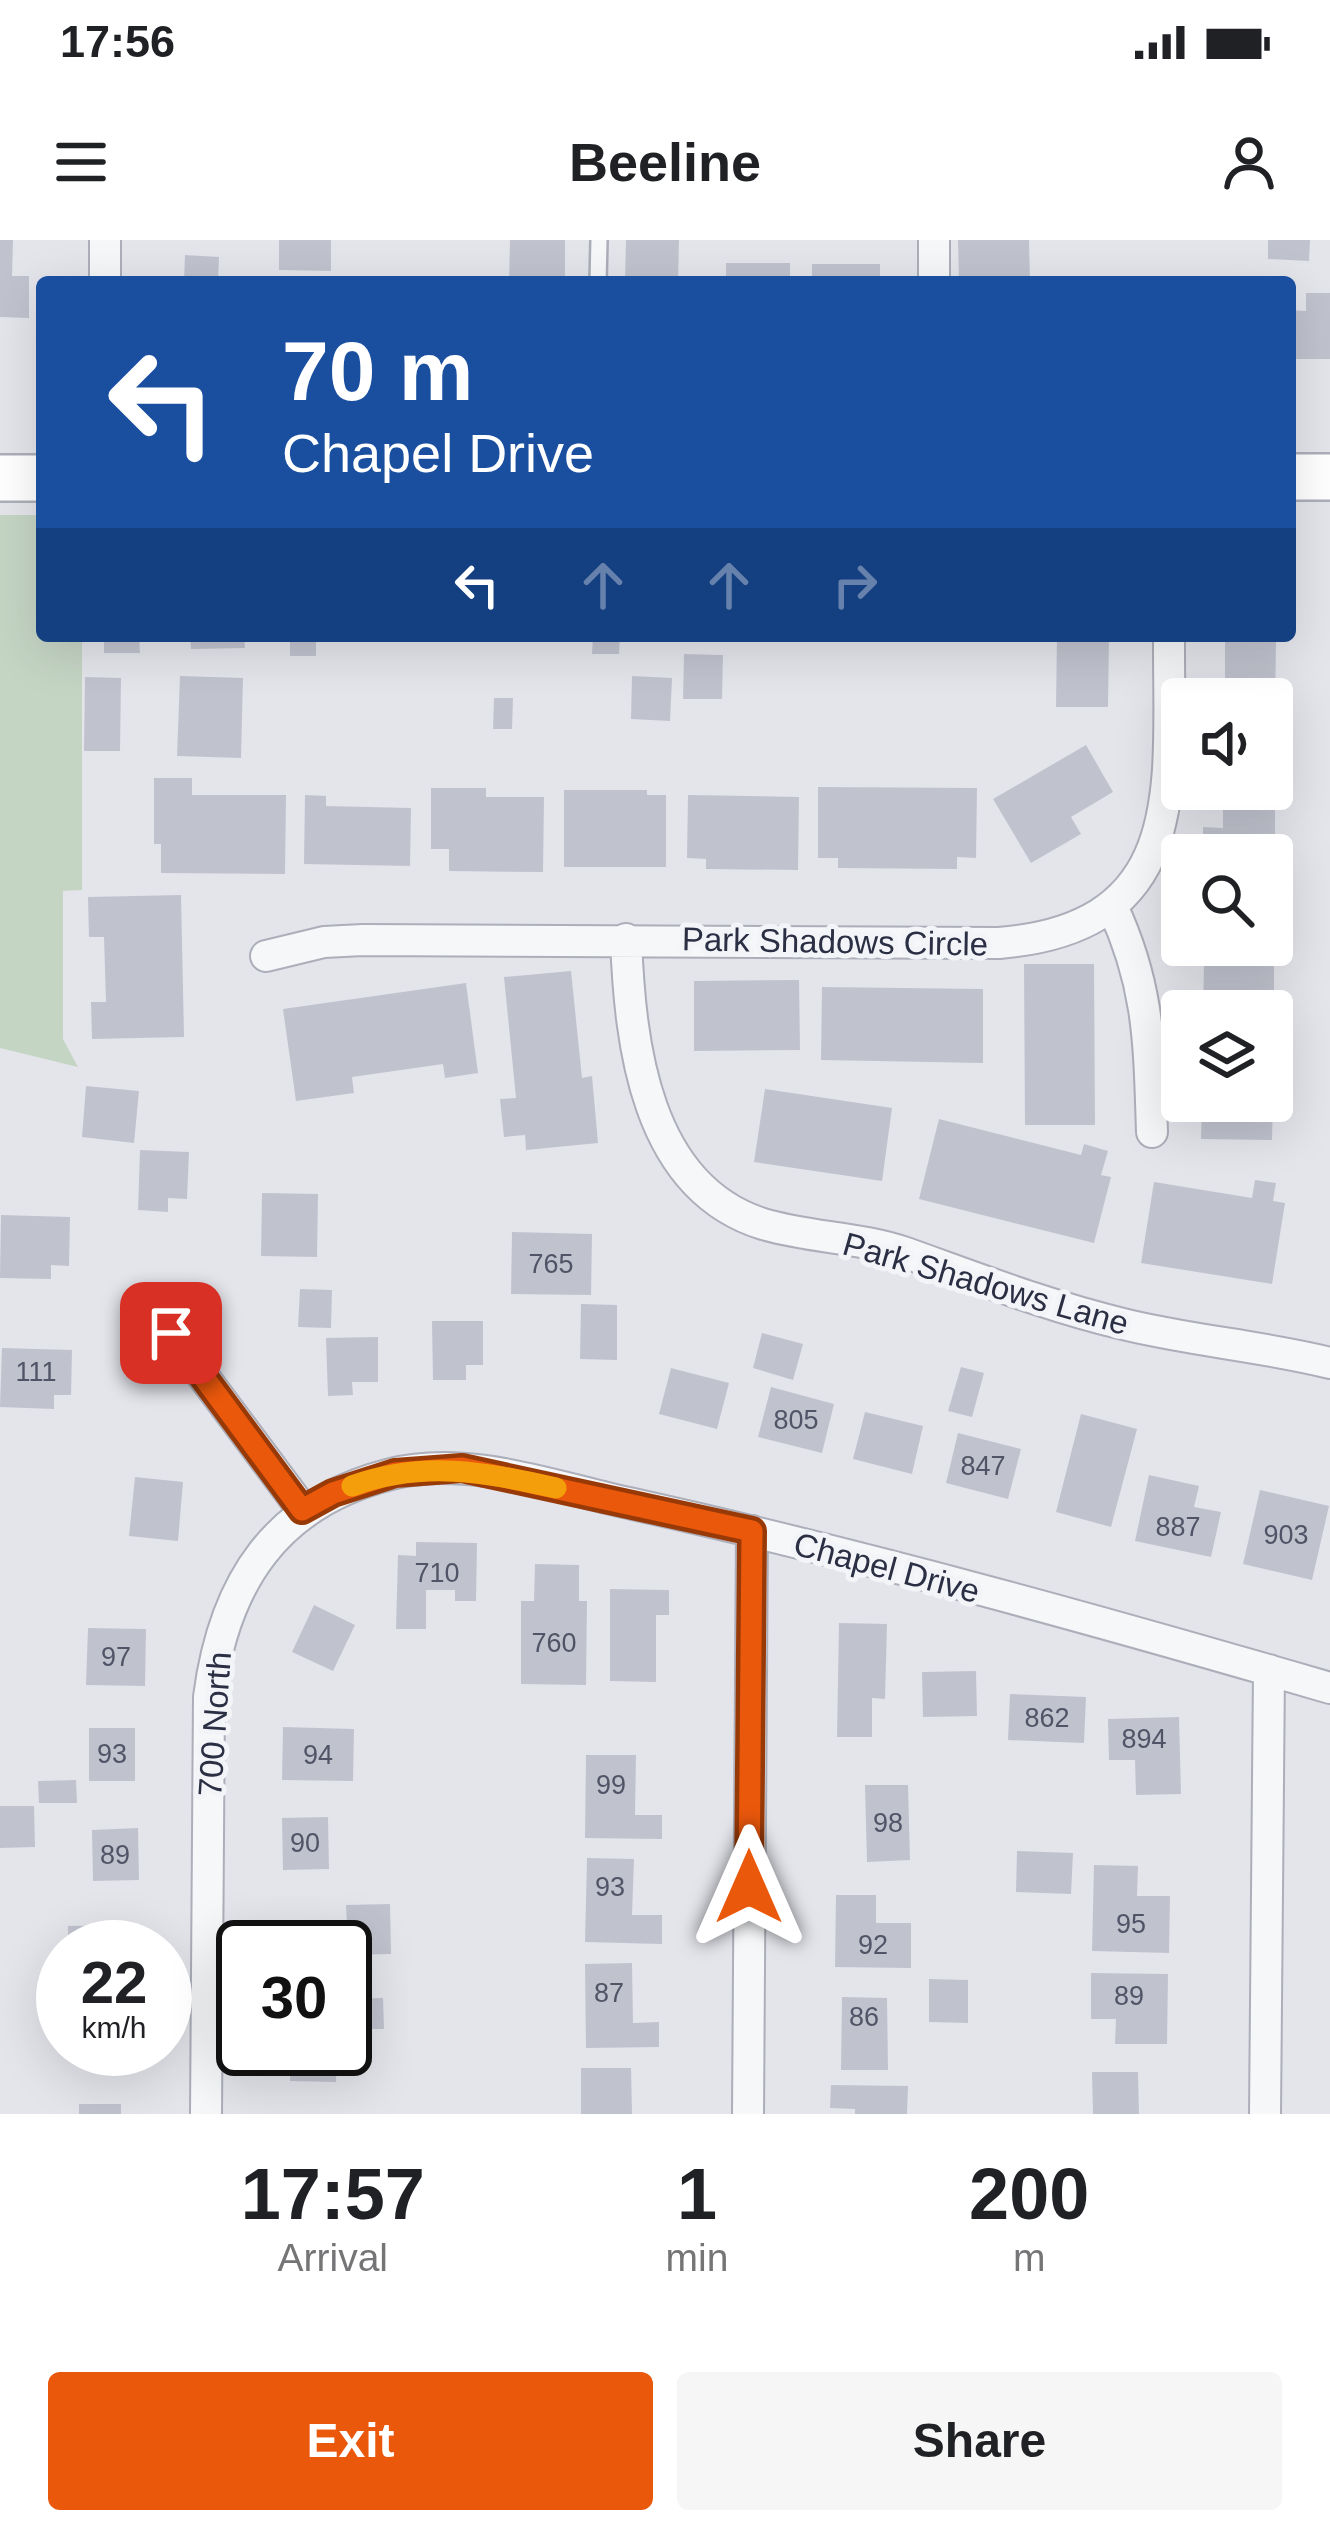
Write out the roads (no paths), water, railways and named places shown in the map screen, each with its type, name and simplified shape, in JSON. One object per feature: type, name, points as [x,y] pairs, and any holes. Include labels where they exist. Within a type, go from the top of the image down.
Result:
[{"type":"main road","points":[[1296,477],[1330,477]]},
{"type":"main road","points":[[0,478],[36,478]]},
{"type":"street","points":[[105,240],[105,276]]},
{"type":"street","points":[[934,240],[934,276]]},
{"type":"street","name":"Park Shadows Circle","points":[[266,956],[323,942],[999,943],[1060,934],[1112,907],[1153,851],[1164,819],[1169,642]]},
{"type":"street","points":[[1112,907],[1142,987],[1152,1132]]},
{"type":"street","name":"Park Shadows Lane","points":[[626,939],[644,1087],[653,1114],[688,1172],[733,1210],[802,1234],[904,1252],[1005,1292],[1124,1324],[1330,1364]]},
{"type":"street","points":[[171,1333],[302,1510]]},
{"type":"street","name":"Chapel Drive","points":[[302,1510],[333,1493],[395,1473],[462,1468],[752,1531],[1330,1688]]},
{"type":"street","name":"700 North","points":[[206,2114],[209,1696],[214,1660],[237,1593],[276,1535],[302,1510]]},
{"type":"street","points":[[748,2114],[752,1531]]},
{"type":"street","points":[[1265,2114],[1269,1670]]},
{"type":"lane","points":[[598,276],[599,240]]}]
